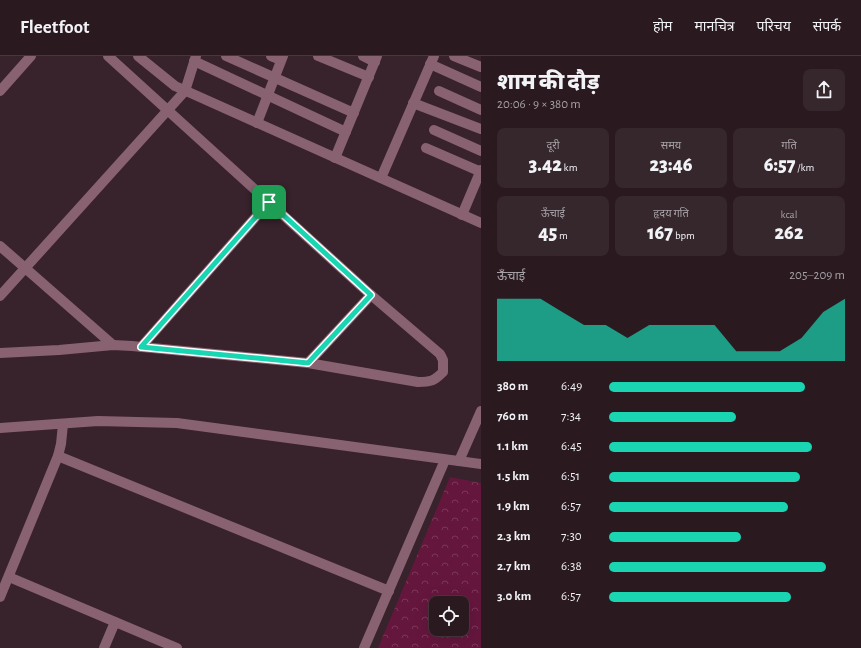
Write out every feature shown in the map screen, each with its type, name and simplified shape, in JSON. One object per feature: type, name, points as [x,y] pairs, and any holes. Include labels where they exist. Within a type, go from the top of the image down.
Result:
[{"type":"street","points":[[0,91],[31,56]]},
{"type":"street","points":[[0,353],[113,345],[308,363],[418,382],[435,380],[443,372],[443,360],[440,354],[371,295],[108,56]]},
{"type":"street","points":[[138,56],[169,82],[185,91],[481,223]]},
{"type":"street","points":[[226,56],[354,113]]},
{"type":"street","points":[[257,123],[282,58],[271,56]]},
{"type":"street","points":[[318,56],[368,77]]},
{"type":"street","points":[[335,158],[376,59],[363,56]]},
{"type":"street","points":[[454,56],[481,67]]},
{"type":"street","points":[[0,296],[185,91],[195,58],[267,96],[346,132]]},
{"type":"street","points":[[381,178],[432,60],[481,87]]},
{"type":"street","points":[[439,91],[481,110]]},
{"type":"street","points":[[413,103],[481,130]]},
{"type":"street","points":[[434,130],[481,151]]},
{"type":"street","points":[[426,148],[481,171],[477,191],[462,215]]},
{"type":"street","points":[[141,347],[269,202]]},
{"type":"street","points":[[0,246],[113,345]]},
{"type":"street","points":[[308,363],[371,295]]},
{"type":"street","points":[[458,461],[481,411]]},
{"type":"street","points":[[0,428],[98,421],[177,422],[481,464]]},
{"type":"street","points":[[0,597],[58,456],[63,424]]},
{"type":"street","points":[[58,456],[389,590]]},
{"type":"street","points":[[364,648],[445,460]]},
{"type":"street","points":[[9,577],[177,648]]},
{"type":"street","points":[[104,648],[115,622]]},
{"type":"green space","points":[[450,477],[481,483],[481,648],[378,648]]},
{"type":"route","points":[[269,202],[371,295],[308,363],[141,347],[205,275],[269,202]]}]
